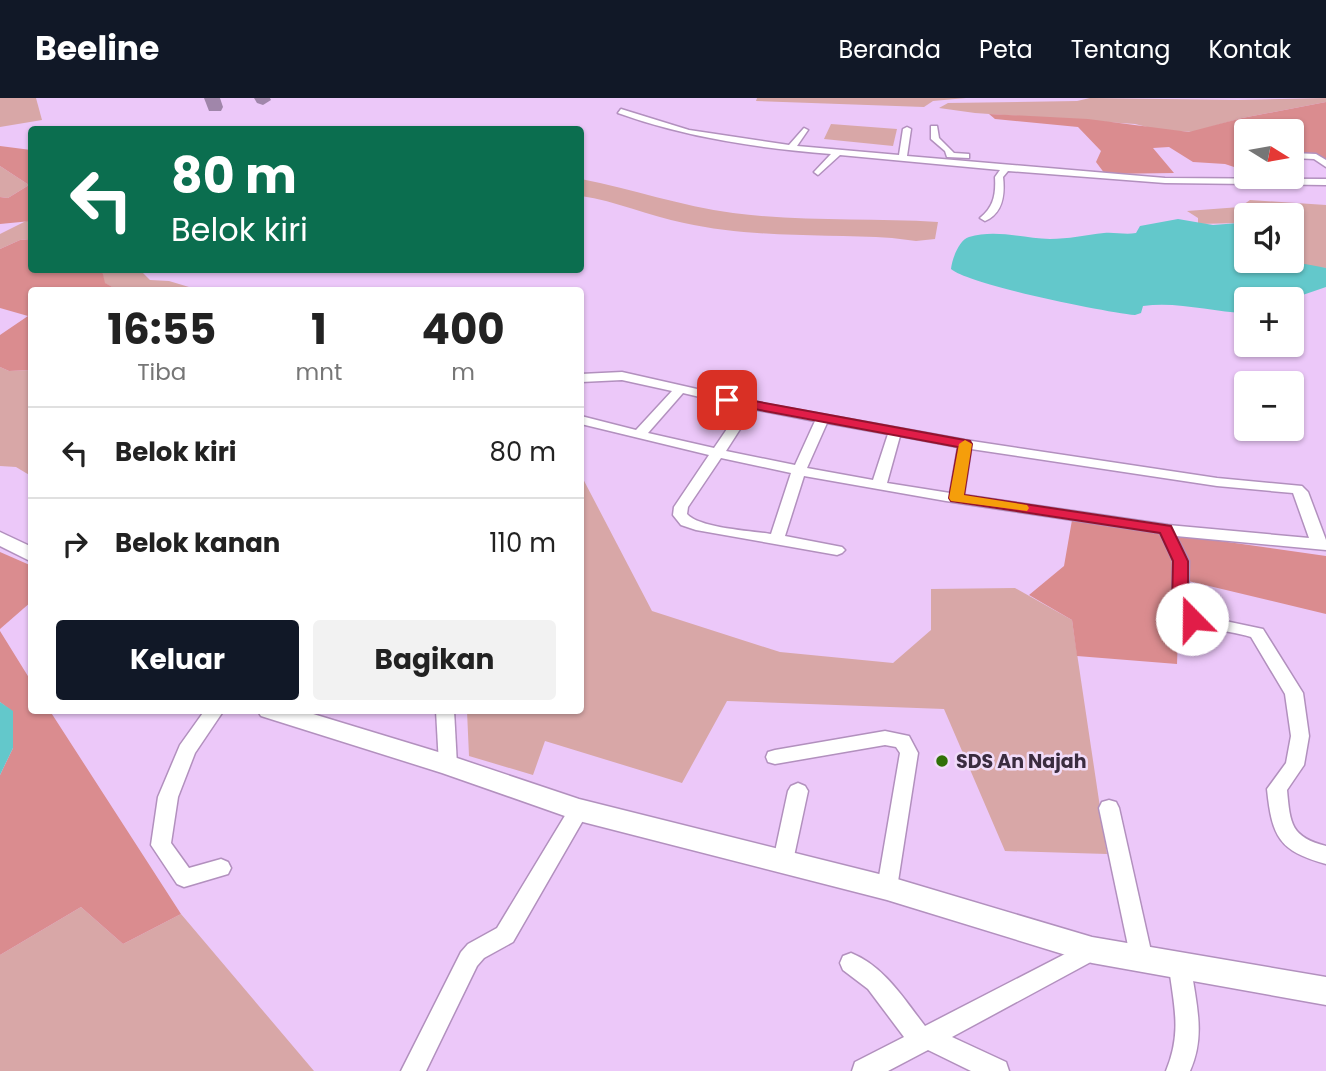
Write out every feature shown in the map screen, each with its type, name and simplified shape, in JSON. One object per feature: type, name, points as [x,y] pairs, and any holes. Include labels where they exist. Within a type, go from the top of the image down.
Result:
[{"type":"main road","points":[[0,538],[28,554]]},
{"type":"main road","points":[[282,714],[449,765],[579,810],[887,888],[1092,950],[1326,991]]},
{"type":"street","points":[[621,111],[662,127],[698,136],[792,147],[1161,182],[1326,182]]},
{"type":"street","points":[[651,133],[662,127]]},
{"type":"street","points":[[934,128],[935,139],[949,150],[950,155],[969,157],[977,165]]},
{"type":"street","points":[[903,157],[907,129]]},
{"type":"street","points":[[792,147],[804,130]]},
{"type":"street","points":[[818,173],[839,151]]},
{"type":"street","points":[[1304,156],[1316,157],[1326,164]]},
{"type":"street","points":[[985,218],[993,212],[1002,188],[999,177],[1006,168]]},
{"type":"street","points":[[584,378],[622,376],[750,405],[965,444],[1217,482],[1297,489],[1301,492],[1323,545],[1166,530],[956,498],[799,471],[584,421]]},
{"type":"street","points":[[640,434],[680,389]]},
{"type":"street","points":[[750,405],[681,507],[680,515],[686,522],[701,527],[837,550]]},
{"type":"street","points":[[776,540],[799,471],[822,419]]},
{"type":"street","points":[[879,485],[895,432]]},
{"type":"street","points":[[956,498],[965,444]]},
{"type":"street","points":[[1166,530],[1181,561],[1180,606],[1192,619],[1210,625],[1241,626],[1257,633],[1273,663],[1294,692],[1300,736],[1294,765],[1277,789],[1281,829],[1302,849],[1326,855]]},
{"type":"street","points":[[212,714],[187,750],[168,797],[162,845],[184,878],[221,868]]},
{"type":"street","points":[[444,714],[449,765]]},
{"type":"street","points":[[775,757],[885,738],[902,741],[909,753],[887,888]]},
{"type":"street","points":[[783,861],[798,791]]},
{"type":"street","points":[[1109,808],[1142,960]]},
{"type":"street","points":[[413,1071],[469,959],[476,951],[505,935],[511,927],[579,810]]},
{"type":"street","points":[[864,1071],[1092,950]]},
{"type":"street","points":[[851,963],[876,981],[924,1039],[993,1070]]},
{"type":"street","points":[[1178,1071],[1190,1045],[1190,1024],[1180,967]]},
{"type":"shaded area","points":[[0,98],[36,98],[42,120],[0,127]]},
{"type":"shaded area","points":[[757,98],[966,98],[933,101],[924,107],[756,101]]},
{"type":"shaded area","points":[[1090,98],[1326,98],[1326,102],[1234,119],[1193,132],[1159,130],[1135,124],[939,108],[948,103],[1077,101]]},
{"type":"shaded area","points":[[1326,102],[1326,167],[1304,152],[1304,119],[1238,119]]},
{"type":"shaded area","points":[[989,114],[1088,119],[1189,132],[1234,120],[1234,167],[1193,162],[1169,147],[1153,148],[1174,173],[1105,174],[1096,162],[1101,151],[1078,127],[995,119]]},
{"type":"shaded area","points":[[831,124],[897,129],[893,146],[824,139]]},
{"type":"shaded area","points":[[0,146],[28,150],[28,184],[0,166]]},
{"type":"shaded area","points":[[0,166],[28,186],[8,198],[0,197]]},
{"type":"shaded area","points":[[584,180],[733,213],[784,218],[938,222],[935,239],[916,241],[787,235],[709,228],[584,197]]},
{"type":"shaded area","points":[[28,186],[28,221],[0,224],[0,197],[8,198]]},
{"type":"shaded area","points":[[1250,200],[1296,203],[1246,203]]},
{"type":"shaded area","points":[[1304,204],[1326,205],[1326,268],[1304,266]]},
{"type":"shaded area","points":[[1234,207],[1234,223],[1198,224],[1198,218],[1187,211]]},
{"type":"shaded area","points":[[1178,219],[1213,225],[1234,223],[1234,273],[1304,273],[1304,264],[1326,268],[1326,287],[1304,295],[1304,287],[1234,287],[1234,312],[1156,305],[1143,306],[1141,313],[1135,315],[1010,290],[984,283],[951,269],[959,246],[969,237],[999,234],[1050,239],[1070,238],[1104,233],[1132,234],[1136,233],[1140,226]]},
{"type":"shaded area","points":[[28,221],[28,239],[0,249],[0,234]]},
{"type":"shaded area","points":[[28,239],[28,273],[103,273],[105,283],[112,287],[28,287],[28,316],[0,308],[0,249]]},
{"type":"shaded area","points":[[102,273],[143,273],[150,280],[169,281],[189,287],[112,287],[104,283]]},
{"type":"shaded area","points":[[28,316],[28,370],[9,371],[0,367],[0,335]]},
{"type":"shaded area","points":[[0,367],[9,371],[28,370],[28,474],[16,467],[0,466]]},
{"type":"shaded area","points":[[584,481],[652,611],[780,652],[893,663],[931,630],[931,589],[1015,588],[1072,620],[1107,854],[1005,851],[944,709],[727,701],[682,783],[545,741],[533,775],[469,756],[467,714],[584,714]]},
{"type":"shaded area","points":[[1072,520],[1326,556],[1326,614],[1180,579],[1177,664],[1077,656],[1072,620],[1029,595],[1064,566]]},
{"type":"shaded area","points":[[0,552],[28,564],[28,605],[0,629]]},
{"type":"shaded area","points":[[0,631],[28,676],[28,714],[52,714],[181,914],[123,944],[81,907],[0,955],[0,775],[13,748],[13,712],[0,702]]},
{"type":"shaded area","points":[[0,702],[13,711],[13,748],[0,775]]},
{"type":"shaded area","points":[[81,907],[123,944],[181,914],[314,1071],[0,1071],[0,955]]},
{"type":"taxiway","points":[[212,98],[215,107]]},
{"type":"slow traffic","points":[[965,444],[956,498],[1022,508]]},
{"type":"place","name":"SDS An Najah","points":[[942,761]]},
{"type":"route","points":[[727,400],[965,444],[956,498],[1166,530],[1181,561],[1180,606],[1192,619]]}]
